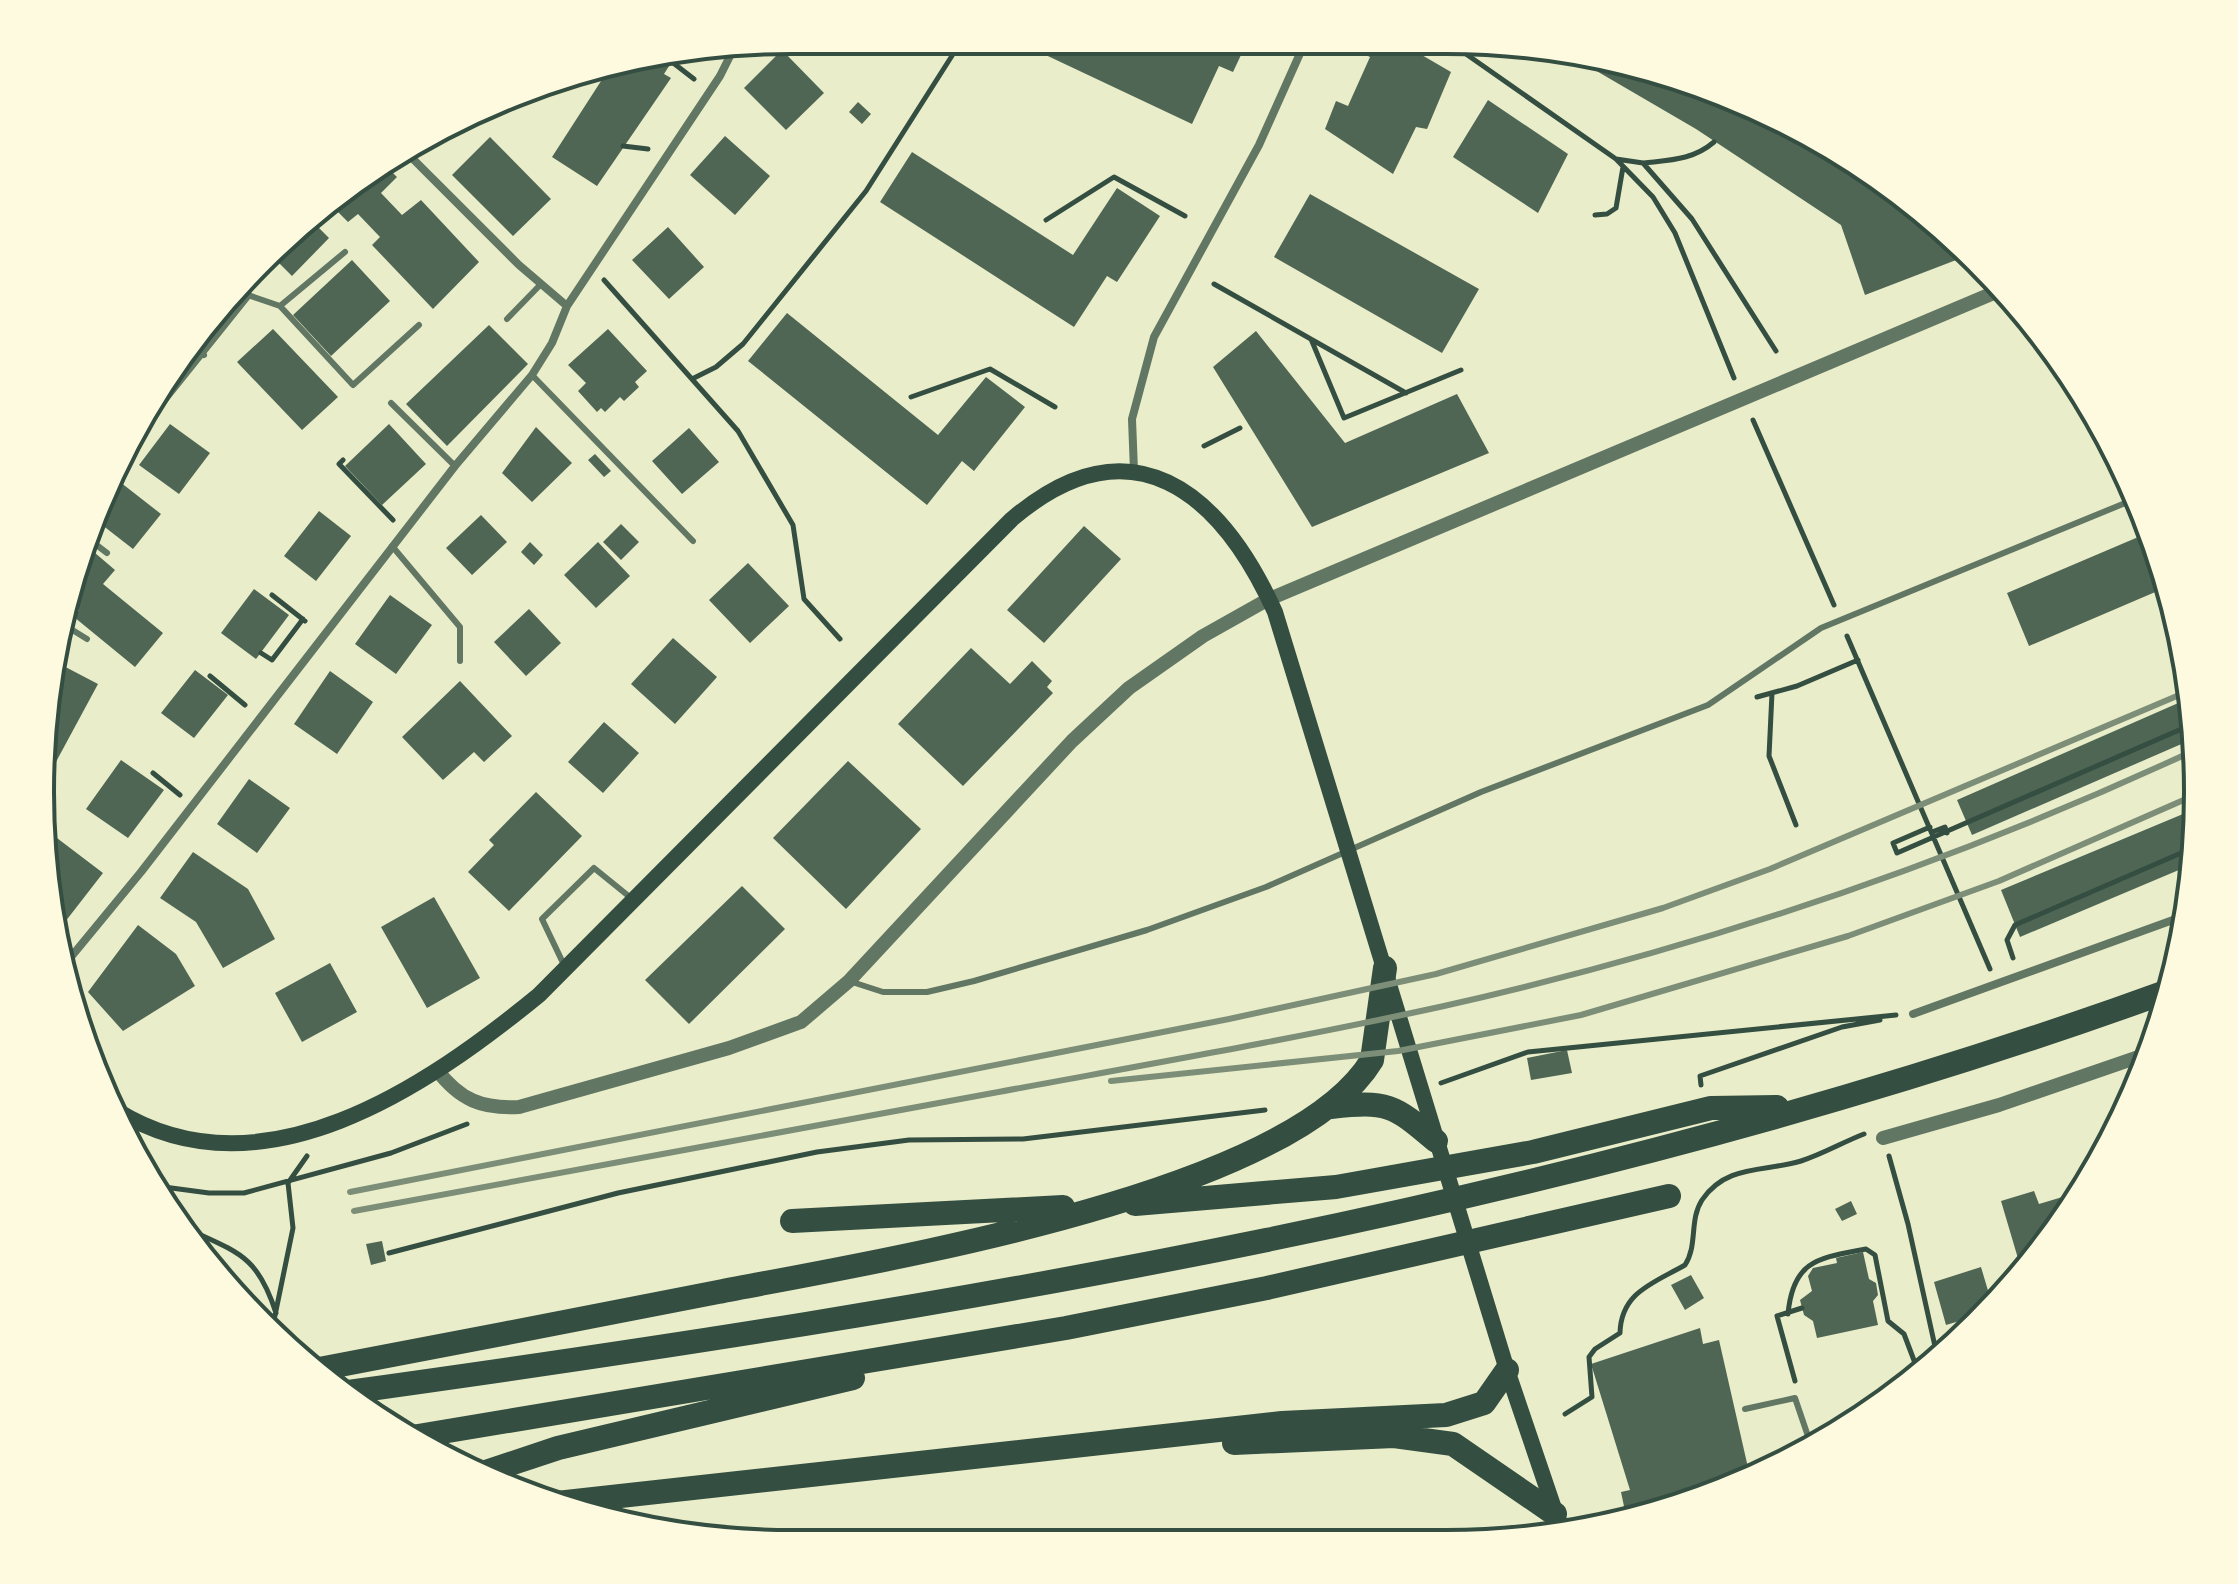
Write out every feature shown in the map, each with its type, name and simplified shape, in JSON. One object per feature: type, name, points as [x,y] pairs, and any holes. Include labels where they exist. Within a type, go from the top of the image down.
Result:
[{"type":"highway","points":[[330,1367],[822,1272],[1071,1218],[1232,1161],[1331,1107],[1372,1060],[1385,968]]},
{"type":"highway","points":[[361,1390],[707,1342],[951,1302],[1167,1261],[1542,1181],[1812,1107],[2049,1035],[2155,996]]},
{"type":"highway","points":[[1331,1107],[1384,1104],[1407,1116],[1436,1141]]},
{"type":"highway","points":[[792,1221],[1205,1200],[1336,1187],[1533,1152],[1711,1108],[1812,1107]]},
{"type":"highway","points":[[429,1434],[1066,1328],[1282,1285],[1669,1196]]},
{"type":"highway","points":[[497,1468],[558,1448],[1066,1328]]},
{"type":"highway","points":[[584,1500],[1282,1423],[1460,1412],[1484,1403],[1507,1370]]},
{"type":"highway","points":[[1016,1453],[1394,1436],[1453,1444],[1556,1522]]},
{"type":"main road","points":[[129,1116],[164,1133],[197,1140],[274,1139],[329,1126],[386,1101],[437,1070],[482,1041],[566,968],[1012,519],[1033,501],[1070,479],[1113,469],[1134,471],[1171,485],[1206,509],[1242,551],[1275,612],[1507,1370],[1557,1521]]},
{"type":"street","points":[[1134,471],[1132,419],[1154,337],[1259,145],[1300,54]]},
{"type":"street","points":[[72,955],[141,872],[455,466],[532,375],[552,343],[567,306],[720,76],[729,57]]},
{"type":"street","points":[[413,159],[567,306]]},
{"type":"street","points":[[437,1070],[457,1093],[477,1104],[491,1108],[519,1107],[776,1033],[824,1005],[849,981],[1072,741],[1129,688],[1203,636],[1316,577],[1991,294]]},
{"type":"street","points":[[169,396],[248,295]]},
{"type":"street","points":[[1913,1014],[2173,920]]},
{"type":"street","points":[[1883,1138],[1999,1105],[2134,1059]]},
{"type":"lane","points":[[280,306],[345,252]]},
{"type":"lane","points":[[507,319],[541,284]]},
{"type":"lane","points":[[248,295],[280,306],[353,385],[419,325]]},
{"type":"lane","points":[[201,351],[204,355]]},
{"type":"lane","points":[[532,375],[693,541]]},
{"type":"lane","points":[[391,403],[455,466]]},
{"type":"lane","points":[[849,981],[883,992],[927,992],[1147,930],[1251,892],[1481,792],[1708,705],[1821,628],[2125,503]]},
{"type":"lane","points":[[97,545],[107,553]]},
{"type":"lane","points":[[392,546],[460,627],[460,661]]},
{"type":"lane","points":[[72,630],[87,639]]},
{"type":"lane","points":[[566,968],[542,919],[552,908],[594,868],[634,900]]},
{"type":"lane","points":[[1745,1409],[1795,1398],[1808,1435]]},
{"type":"path","points":[[692,379],[716,367],[743,344],[866,191],[953,54]]},
{"type":"path","points":[[1470,55],[1616,159],[1653,197],[1675,233],[1735,379]]},
{"type":"path","points":[[674,64],[694,79]]},
{"type":"path","points":[[1616,159],[1643,163],[1683,159],[1701,153],[1714,142]]},
{"type":"path","points":[[623,146],[648,149]]},
{"type":"path","points":[[1643,163],[1692,219],[1776,351]]},
{"type":"path","points":[[1595,215],[1607,214],[1616,208],[1623,166]]},
{"type":"path","points":[[1046,220],[1114,177],[1185,216]]},
{"type":"path","points":[[601,277],[738,431],[793,525],[804,599],[840,639]]},
{"type":"path","points":[[1214,284],[1406,393]]},
{"type":"path","points":[[1310,338],[1344,418],[1461,370]]},
{"type":"path","points":[[911,397],[990,369],[1055,407]]},
{"type":"path","points":[[1747,407],[1840,618]]},
{"type":"path","points":[[1204,446],[1240,428]]},
{"type":"path","points":[[343,460],[339,464],[396,523]]},
{"type":"path","points":[[272,595],[316,628]]},
{"type":"path","points":[[261,653],[272,660],[303,619]]},
{"type":"path","points":[[1846,632],[1994,980]]},
{"type":"path","points":[[1797,686],[1858,660]]},
{"type":"path","points":[[210,676],[252,711]]},
{"type":"path","points":[[1772,693],[1769,756],[1796,825]]},
{"type":"path","points":[[1947,833],[1945,827],[1893,843],[1897,853],[1947,833],[2181,729]]},
{"type":"path","points":[[153,773],[184,798]]},
{"type":"path","points":[[2019,978],[2007,940],[2015,925],[2181,853]]},
{"type":"path","points":[[1426,1085],[1455,1081],[1528,1052],[1913,1014]]},
{"type":"path","points":[[1701,1090],[1700,1076],[1842,1027],[1913,1014]]},
{"type":"path","points":[[389,1253],[618,1193],[817,1152],[909,1140],[1023,1139],[1276,1109]]},
{"type":"path","points":[[1565,1414],[1592,1397],[1589,1357],[1595,1349],[1620,1333],[1624,1307],[1631,1297],[1685,1265],[1689,1258],[1697,1210],[1717,1185],[1737,1171],[1806,1160],[1876,1131],[1883,1138],[1908,1224],[1935,1345]]},
{"type":"path","points":[[169,1188],[209,1193],[244,1193],[391,1153],[425,1137]]},
{"type":"path","points":[[275,1318],[293,1228],[288,1183]]},
{"type":"path","points":[[202,1234],[226,1244],[257,1268],[276,1313]]},
{"type":"path","points":[[1788,1314],[1794,1282],[1804,1269],[1819,1259],[1866,1249],[1875,1255],[1888,1321],[1904,1334],[1914,1362]]},
{"type":"path","points":[[1795,1398],[1796,1382],[1777,1316],[1802,1308]]},
{"type":"building","points":[[786,54],[824,93],[786,130],[744,88],[777,55]]},
{"type":"building","points":[[1044,54],[1241,54],[1233,72],[1219,66],[1192,124]]},
{"type":"building","points":[[1364,54],[1420,54],[1451,72],[1427,129],[1416,127],[1393,174],[1325,129],[1336,101],[1348,106],[1370,57]]},
{"type":"building","points":[[670,64],[664,74],[671,78],[597,186],[552,157],[603,79]]},
{"type":"building","points":[[1592,69],[1683,93],[1772,130],[1856,178],[1933,237],[1957,260],[1865,295],[1841,225],[1696,129]]},
{"type":"building","points":[[1488,100],[1568,154],[1538,213],[1453,157]]},
{"type":"building","points":[[858,102],[871,114],[862,124],[849,112]]},
{"type":"building","points":[[725,136],[770,176],[735,215],[690,175]]},
{"type":"building","points":[[490,137],[551,199],[513,236],[452,175]]},
{"type":"building","points":[[912,152],[1073,255],[1117,188],[1160,216],[1117,282],[1107,276],[1074,327],[880,202]]},
{"type":"building","points":[[392,172],[397,177],[381,193],[402,215],[421,200],[479,262],[433,309],[372,245],[380,237],[358,214],[348,222],[337,211]]},
{"type":"building","points":[[1310,194],[1479,289],[1442,353],[1274,257]]},
{"type":"building","points":[[318,227],[329,238],[292,276],[278,262]]},
{"type":"building","points":[[668,227],[704,267],[669,299],[632,260]]},
{"type":"building","points":[[352,260],[390,301],[331,356],[293,315]]},
{"type":"building","points":[[787,313],[938,435],[986,377],[1025,407],[974,471],[962,461],[927,505],[748,361]]},
{"type":"building","points":[[489,325],[528,364],[447,446],[406,404]]},
{"type":"building","points":[[273,329],[338,397],[302,430],[237,362]]},
{"type":"building","points":[[608,329],[647,371],[635,382],[639,387],[624,401],[620,397],[605,412],[601,408],[597,412],[578,391],[586,383],[568,365]]},
{"type":"building","points":[[1256,331],[1345,443],[1457,394],[1489,453],[1312,527],[1213,367]]},
{"type":"building","points":[[170,424],[210,453],[179,494],[139,465]]},
{"type":"building","points":[[389,424],[426,464],[382,505],[345,466]]},
{"type":"building","points":[[536,427],[572,463],[532,502],[502,473]]},
{"type":"building","points":[[689,428],[719,462],[682,494],[652,461]]},
{"type":"building","points":[[595,454],[611,471],[604,477],[588,460]]},
{"type":"building","points":[[122,484],[161,514],[133,549],[104,526]]},
{"type":"building","points":[[319,511],[351,536],[316,581],[284,556]]},
{"type":"building","points":[[481,515],[507,542],[472,575],[446,548]]},
{"type":"building","points":[[621,524],[639,542],[621,560],[603,542]]},
{"type":"building","points":[[1084,526],[1121,559],[1044,643],[1007,610]]},
{"type":"building","points":[[2138,537],[2156,592],[2029,646],[2007,593]]},
{"type":"building","points":[[530,542],[543,555],[534,565],[521,552]]},
{"type":"building","points":[[598,542],[630,576],[596,608],[564,575]]},
{"type":"building","points":[[94,552],[115,570],[103,584],[163,633],[135,667],[75,618]]},
{"type":"building","points":[[748,563],[789,606],[750,643],[709,600]]},
{"type":"building","points":[[254,589],[289,615],[256,659],[221,633]]},
{"type":"building","points":[[390,595],[432,625],[396,674],[355,644]]},
{"type":"building","points":[[529,609],[561,643],[526,676],[494,642]]},
{"type":"building","points":[[673,638],[717,677],[675,724],[631,684]]},
{"type":"building","points":[[971,648],[1010,684],[1032,661],[1052,681],[1047,687],[1053,693],[963,786],[898,724]]},
{"type":"building","points":[[65,667],[98,684],[55,763]]},
{"type":"building","points":[[195,670],[228,695],[194,738],[161,713]]},
{"type":"building","points":[[330,671],[373,702],[337,754],[294,724]]},
{"type":"building","points":[[460,681],[512,736],[484,762],[474,752],[443,780],[402,737]]},
{"type":"building","points":[[2179,703],[2182,744],[1972,835],[1957,800]]},
{"type":"building","points":[[604,722],[639,753],[603,793],[568,762]]},
{"type":"building","points":[[121,760],[164,790],[128,838],[86,809]]},
{"type":"building","points":[[848,761],[921,829],[846,909],[773,838]]},
{"type":"building","points":[[249,779],[290,808],[257,853],[217,824]]},
{"type":"building","points":[[536,792],[582,836],[509,911],[468,872],[494,845],[489,840]]},
{"type":"building","points":[[2183,814],[2180,870],[2020,937],[2001,890]]},
{"type":"building","points":[[56,837],[103,873],[66,921]]},
{"type":"building","points":[[193,852],[248,889],[275,939],[223,968],[196,922],[160,898]]},
{"type":"building","points":[[742,886],[785,929],[689,1024],[645,980]]},
{"type":"building","points":[[434,897],[480,978],[427,1008],[381,927]]},
{"type":"building","points":[[138,925],[176,954],[195,986],[123,1031],[88,992]]},
{"type":"building","points":[[330,963],[357,1012],[302,1042],[275,993]]},
{"type":"building","points":[[1567,1050],[1572,1073],[1531,1080],[1527,1058]]},
{"type":"building","points":[[2034,1191],[2039,1204],[2063,1197],[2018,1258],[2001,1201]]},
{"type":"building","points":[[1851,1201],[1857,1214],[1842,1221],[1835,1209]]},
{"type":"building","points":[[382,1241],[386,1261],[371,1265],[366,1244]]},
{"type":"building","points":[[1863,1252],[1869,1279],[1876,1283],[1878,1295],[1873,1301],[1878,1325],[1817,1338],[1813,1321],[1804,1315],[1800,1300],[1812,1291],[1808,1276],[1813,1268],[1837,1263],[1836,1258]]},
{"type":"building","points":[[1981,1267],[1989,1292],[1961,1321],[1946,1325],[1934,1282]]},
{"type":"building","points":[[1691,1275],[1704,1298],[1685,1310],[1671,1285]]},
{"type":"building","points":[[1700,1328],[1703,1344],[1719,1340],[1747,1465],[1683,1491],[1624,1508],[1621,1492],[1630,1490],[1591,1364]]},
{"type":"railway","points":[[350,1192],[1229,1019],[1436,974],[1663,908],[1770,869],[2178,696]]},
{"type":"railway","points":[[354,1211],[1275,1041],[1540,983],[1731,929],[1826,898],[2011,830],[2182,756]]},
{"type":"railway","points":[[1111,1081],[1398,1051],[1581,1015],[1848,936],[1999,881],[2184,800]]}]
